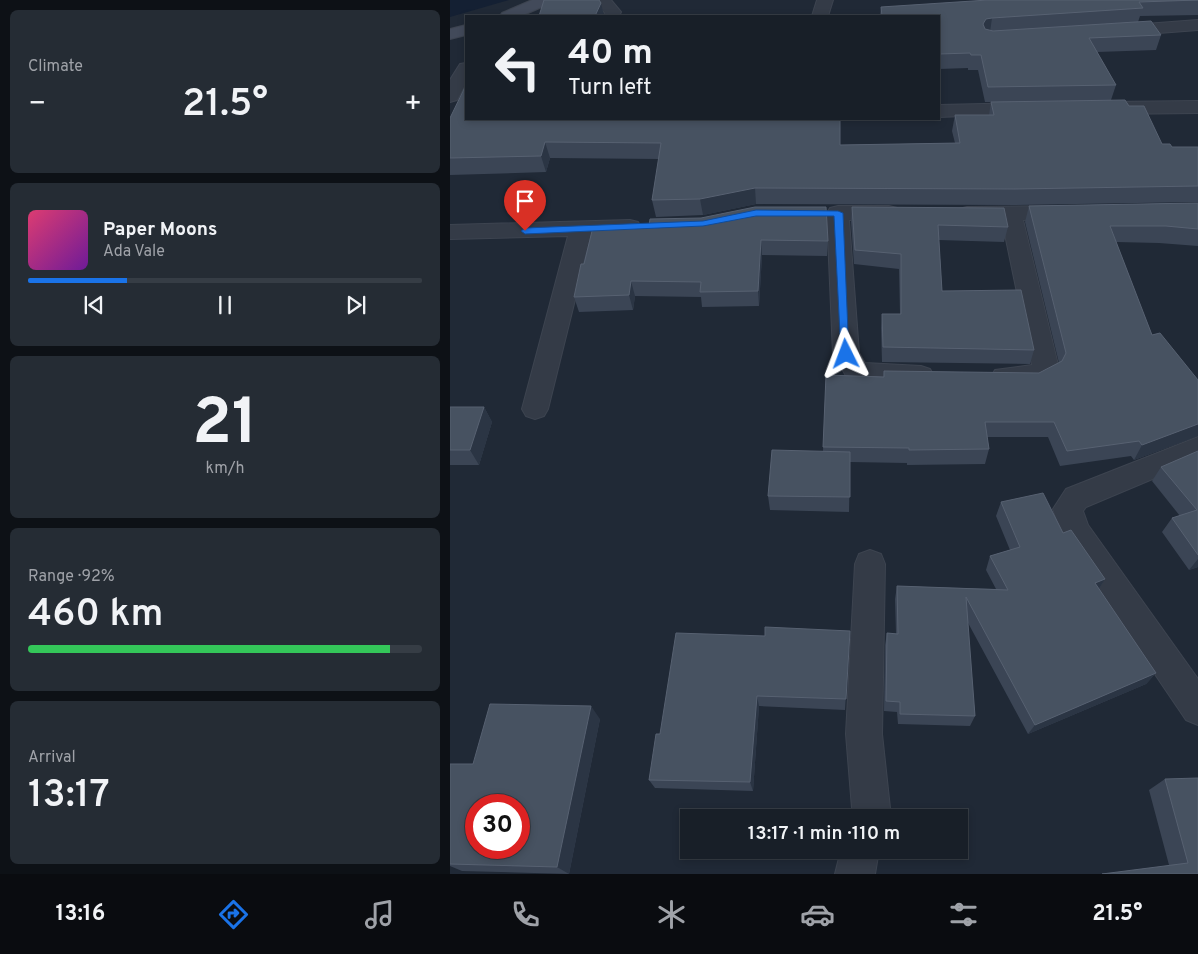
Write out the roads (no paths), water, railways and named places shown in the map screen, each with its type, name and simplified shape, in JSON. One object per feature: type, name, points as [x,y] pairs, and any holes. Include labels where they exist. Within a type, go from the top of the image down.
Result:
[{"type":"main road","points":[[510,15],[545,0]]},
{"type":"main road","points":[[450,34],[465,30]]},
{"type":"street","points":[[602,0],[613,12],[612,15]]},
{"type":"street","points":[[820,15],[824,0]]},
{"type":"street","points":[[1099,32],[1198,25]]},
{"type":"street","points":[[450,96],[465,70]]},
{"type":"street","points":[[1088,108],[1198,107]]},
{"type":"street","points":[[940,111],[1048,109]]},
{"type":"street","points":[[944,214],[1090,212]]},
{"type":"street","points":[[915,214],[829,213],[846,354],[857,372],[884,375],[944,376]]},
{"type":"street","points":[[984,376],[1034,377],[1046,369],[1011,214]]},
{"type":"street","points":[[450,232],[647,226]]},
{"type":"street","points":[[535,409],[582,229]]},
{"type":"street","points":[[1198,448],[1076,498],[1068,509],[1075,531],[1198,708]]},
{"type":"street","points":[[870,564],[864,734],[871,809]]},
{"type":"street","points":[[854,874],[858,859]]},
{"type":"water","points":[[450,0],[509,0],[450,17]]}]
